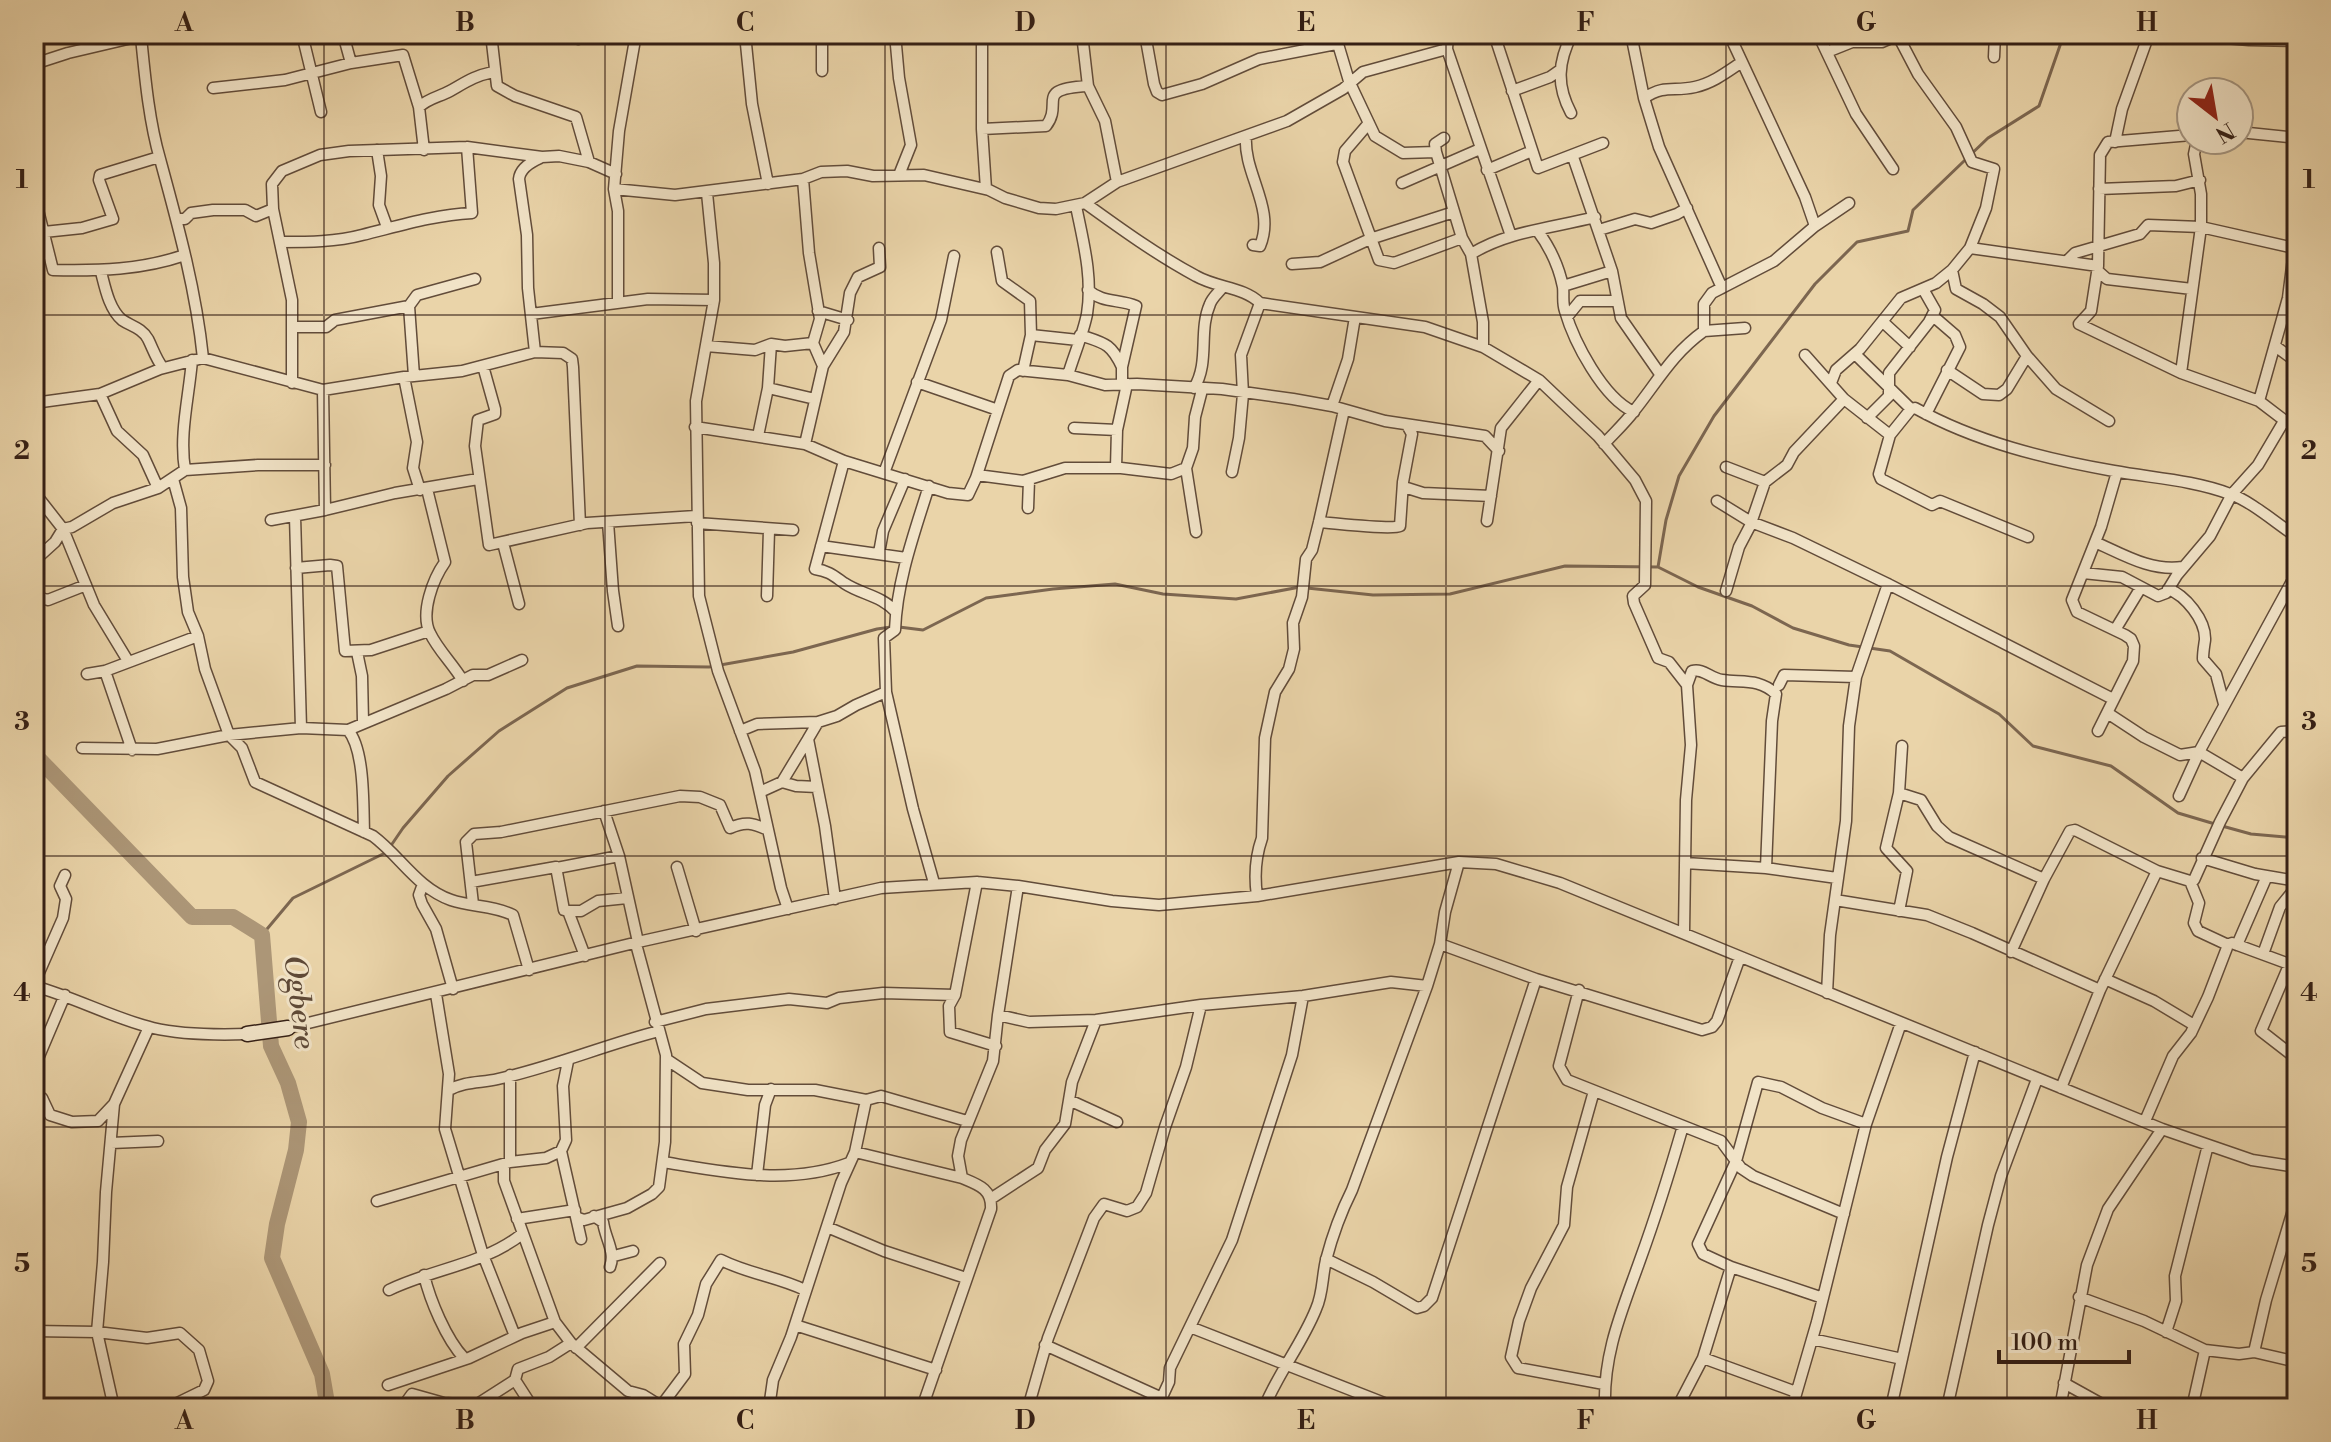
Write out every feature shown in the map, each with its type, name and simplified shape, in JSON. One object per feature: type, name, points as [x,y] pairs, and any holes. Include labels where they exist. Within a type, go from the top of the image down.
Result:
[{"type":"street","points":[[302,34],[321,112]]},
{"type":"street","points":[[343,34],[351,63]]},
{"type":"street","points":[[491,34],[493,72],[499,88],[576,117],[589,162]]},
{"type":"street","points":[[618,303],[618,211],[614,189],[619,131],[636,34]]},
{"type":"street","points":[[745,34],[752,104],[768,184]]},
{"type":"street","points":[[822,34],[822,71]]},
{"type":"street","points":[[895,34],[911,145],[899,175]]},
{"type":"street","points":[[982,34],[982,129],[986,189]]},
{"type":"street","points":[[1082,34],[1088,86],[1105,121],[1117,182]]},
{"type":"street","points":[[1145,34],[1154,84],[1162,95],[1202,84],[1259,59],[1336,39],[1349,81],[1375,136],[1403,153],[1436,152]]},
{"type":"street","points":[[1448,34],[1447,49],[1511,236]]},
{"type":"street","points":[[1494,34],[1536,164],[1541,169],[1603,143]]},
{"type":"street","points":[[1571,113],[1560,87],[1560,61],[1572,34]]},
{"type":"street","points":[[1631,34],[1644,98],[1659,147],[1722,288]]},
{"type":"street","points":[[1729,34],[1805,197],[1815,226]]},
{"type":"street","points":[[1818,34],[1856,114],[1893,169]]},
{"type":"street","points":[[1827,52],[1852,42],[1882,42],[1898,34],[1918,74],[1956,127],[1972,162],[1994,169],[1986,208],[1970,248],[1952,270],[1923,289],[1901,298],[1855,354],[1836,370],[1831,383]]},
{"type":"street","points":[[1994,57],[1995,34]]},
{"type":"street","points":[[2115,142],[2122,109],[2149,34]]},
{"type":"street","points":[[2179,34],[2297,41]]},
{"type":"street","points":[[34,64],[145,36],[159,157],[199,311],[198,359],[184,424],[185,470]]},
{"type":"street","points":[[614,189],[675,195],[707,193],[803,179],[821,172],[847,171],[873,176],[924,175],[986,189],[1039,208],[1056,209],[1080,204],[1117,182],[1287,121],[1343,89],[1363,72],[1447,49]]},
{"type":"street","points":[[213,88],[285,80],[351,63],[403,55],[419,107],[424,150]]},
{"type":"street","points":[[1644,98],[1662,88],[1693,88],[1714,80],[1742,62]]},
{"type":"street","points":[[1512,91],[1550,77],[1560,70]]},
{"type":"street","points":[[419,107],[464,80],[493,72]]},
{"type":"street","points":[[982,129],[1046,126],[1052,116],[1052,98],[1056,92],[1088,86]]},
{"type":"street","points":[[1369,123],[1345,151],[1343,162],[1379,260],[1388,264],[1462,238]]},
{"type":"street","points":[[2255,134],[2297,138]]},
{"type":"street","points":[[1246,136],[1245,147],[1264,210],[1265,229],[1260,246],[1253,245]]},
{"type":"street","points":[[2175,136],[2108,142],[2100,155],[2098,268],[2091,311],[2079,324],[2181,373],[2259,401],[2297,430]]},
{"type":"street","points":[[1444,138],[1435,144],[1436,152],[1462,238],[1471,254],[1483,322],[1483,347]]},
{"type":"street","points":[[292,383],[292,300],[273,209],[272,184],[282,171],[320,155],[467,147],[542,157],[559,156],[589,162],[616,174]]},
{"type":"street","points":[[281,242],[362,235],[387,227],[472,213],[467,147]]},
{"type":"street","points":[[1402,183],[1480,149]]},
{"type":"street","points":[[377,150],[381,176],[379,205],[387,227]]},
{"type":"street","points":[[1487,170],[1532,151]]},
{"type":"street","points":[[2181,373],[2201,227],[2200,180],[2194,156]]},
{"type":"street","points":[[44,232],[82,228],[113,219],[100,175],[159,157]]},
{"type":"street","points":[[535,352],[527,235],[519,179],[526,168],[542,157]]},
{"type":"street","points":[[1573,157],[1612,271],[1621,318],[1660,374]]},
{"type":"street","points":[[34,177],[36,210],[53,270],[101,272],[151,266],[185,255]]},
{"type":"street","points":[[803,179],[809,253],[820,319],[813,343],[823,366]]},
{"type":"street","points":[[2099,189],[2176,186],[2200,180]]},
{"type":"street","points":[[707,193],[714,263],[714,300],[696,401],[699,596],[717,666],[755,771],[788,909]]},
{"type":"street","points":[[1708,327],[1704,304],[1712,293],[1774,261],[1815,226],[1849,203]]},
{"type":"street","points":[[1080,204],[1199,278],[1222,288],[1248,293],[1260,303],[1425,327],[1483,347],[1539,380],[1604,444],[1635,480],[1648,505],[1645,585],[1633,596],[1634,603],[1658,658],[1669,662],[1687,685]]},
{"type":"street","points":[[1068,375],[1087,313],[1088,266],[1080,204]]},
{"type":"street","points":[[1599,230],[1635,219],[1651,223],[1687,208]]},
{"type":"street","points":[[177,219],[185,219],[191,213],[213,210],[245,210],[256,216],[273,209]]},
{"type":"street","points":[[1292,264],[1320,262],[1370,239],[1454,212]]},
{"type":"street","points":[[1471,254],[1511,236],[1595,217]]},
{"type":"street","points":[[2067,261],[2075,253],[2140,234],[2148,225],[2201,227],[2295,256]]},
{"type":"street","points":[[2259,401],[2288,298],[2297,227]]},
{"type":"street","points":[[1537,230],[1551,253],[1563,286],[1562,301],[1579,347],[1604,384],[1626,408],[1634,412]]},
{"type":"street","points":[[805,444],[823,366],[848,320],[850,293],[858,277],[880,267],[879,248]]},
{"type":"street","points":[[1970,248],[2098,268],[2107,279],[2192,289]]},
{"type":"street","points":[[997,252],[1002,281],[1030,301],[1031,335],[1023,371]]},
{"type":"street","points":[[884,473],[941,320],[954,256]]},
{"type":"street","points":[[1952,270],[1956,289],[2000,317],[2027,356],[2056,389],[2109,421]]},
{"type":"street","points":[[1563,286],[1612,271]]},
{"type":"street","points":[[101,272],[109,300],[122,319],[138,327],[148,338],[163,368]]},
{"type":"street","points":[[463,681],[429,631],[428,600],[436,575],[445,562],[424,489],[413,468],[417,442],[409,377],[409,306],[423,292],[475,279]]},
{"type":"street","points":[[1196,532],[1184,472],[1193,448],[1210,304],[1222,288]]},
{"type":"street","points":[[1867,418],[1889,396],[1889,373],[1933,316],[1934,304],[1923,289]]},
{"type":"street","points":[[1088,290],[1098,299],[1136,306],[1122,367]]},
{"type":"street","points":[[531,314],[648,299],[714,300]]},
{"type":"street","points":[[1567,317],[1580,301],[1616,301]]},
{"type":"street","points":[[1232,472],[1243,394],[1241,355],[1260,303]]},
{"type":"street","points":[[294,327],[326,327],[335,320],[409,306]]},
{"type":"street","points":[[818,311],[848,320]]},
{"type":"street","points":[[1926,414],[1960,347],[1955,335],[1933,316]]},
{"type":"street","points":[[1332,406],[1348,359],[1355,317]]},
{"type":"street","points":[[1883,322],[1910,347]]},
{"type":"street","points":[[1604,444],[1634,412],[1660,374],[1690,341],[1708,327],[1745,328]]},
{"type":"street","points":[[1031,335],[1079,338],[1107,344],[1115,352],[1122,367],[1124,384],[1117,430],[1116,468]]},
{"type":"street","points":[[706,346],[755,350],[771,344],[813,343]]},
{"type":"street","points":[[758,436],[768,388],[771,344]]},
{"type":"street","points":[[2275,346],[2297,362]]},
{"type":"street","points":[[34,403],[100,394],[163,368],[198,359],[323,390],[483,366],[535,352],[563,353],[572,359],[580,525]]},
{"type":"street","points":[[1855,354],[1911,409],[1982,438],[2044,457],[2232,494],[2297,537]]},
{"type":"street","points":[[1805,355],[1844,399],[1890,435]]},
{"type":"street","points":[[1947,370],[1983,394],[1999,395],[2007,389],[2027,356]]},
{"type":"street","points":[[483,366],[495,409],[495,414],[481,417],[476,425],[478,479],[489,545],[608,522],[697,519],[769,530],[793,530]]},
{"type":"street","points":[[695,427],[805,444],[844,461],[948,493],[968,495],[1009,376],[1014,371],[1068,375],[1105,385],[1222,389],[1332,406],[1407,425],[1485,436],[1501,428],[1539,380]]},
{"type":"street","points":[[917,382],[998,410]]},
{"type":"street","points":[[768,388],[815,399]]},
{"type":"street","points":[[323,390],[325,510]]},
{"type":"street","points":[[100,394],[117,431],[143,455],[158,488]]},
{"type":"street","points":[[1726,591],[1739,547],[1765,482],[1787,465],[1794,452],[1844,399]]},
{"type":"street","points":[[1911,409],[1890,435],[1879,474],[1886,483],[1932,505],[1940,501],[2028,537]]},
{"type":"street","points":[[1257,896],[1254,874],[1262,838],[1265,738],[1275,692],[1289,669],[1294,649],[1293,623],[1302,597],[1306,559],[1312,550],[1344,410]]},
{"type":"street","points":[[2083,573],[2122,577],[2158,596],[2166,593],[2210,536],[2232,494],[2258,465],[2284,421]]},
{"type":"street","points":[[1319,522],[1395,529],[1400,526],[1403,482],[1412,434],[1407,425]]},
{"type":"street","points":[[1074,428],[1117,430]]},
{"type":"street","points":[[1487,521],[1501,428]]},
{"type":"street","points":[[1485,436],[1499,451]]},
{"type":"street","points":[[844,461],[815,569],[827,571],[844,583],[882,599],[896,622]]},
{"type":"street","points":[[34,561],[55,542],[63,529],[113,503],[158,488],[185,470],[325,465]]},
{"type":"street","points":[[1726,467],[1765,482]]},
{"type":"street","points":[[977,475],[1029,480],[1065,468],[1116,468],[1171,474],[1184,472]]},
{"type":"street","points":[[2098,731],[2133,661],[2134,646],[2131,639],[2077,612],[2072,600],[2095,542],[2117,472]]},
{"type":"street","points":[[173,479],[181,508],[183,577],[188,612],[229,735],[242,748],[255,782],[364,832],[389,849],[423,884],[451,900],[503,910],[513,915],[529,970]]},
{"type":"street","points":[[271,520],[478,479]]},
{"type":"street","points":[[879,553],[883,531],[905,479]]},
{"type":"street","points":[[1028,508],[1029,480]]},
{"type":"street","points":[[929,486],[906,558],[896,622],[884,638],[886,692],[934,883]]},
{"type":"street","points":[[1404,487],[1423,493],[1491,496]]},
{"type":"street","points":[[34,492],[63,529],[103,622],[128,661]]},
{"type":"street","points":[[1717,501],[1751,522],[1793,538],[1888,584],[2113,699]]},
{"type":"street","points":[[295,516],[301,728]]},
{"type":"street","points":[[608,522],[618,626]]},
{"type":"street","points":[[767,596],[769,530]]},
{"type":"street","points":[[2095,542],[2146,565],[2174,570],[2185,567]]},
{"type":"street","points":[[503,543],[519,604]]},
{"type":"street","points":[[821,546],[906,558]]},
{"type":"street","points":[[296,568],[337,566],[345,651],[379,648],[429,631]]},
{"type":"street","points":[[2179,796],[2224,704],[2297,572]]},
{"type":"street","points":[[1827,993],[1837,878],[1846,821],[1849,726],[1856,677],[1888,584]]},
{"type":"street","points":[[34,586],[41,598],[48,600],[86,585]]},
{"type":"street","points":[[2115,630],[2140,589]]},
{"type":"street","points":[[2168,589],[2183,598],[2203,629],[2203,659],[2216,674],[2224,704]]},
{"type":"street","points":[[87,674],[105,671],[198,636]]},
{"type":"street","points":[[357,652],[362,676],[363,722]]},
{"type":"street","points":[[82,748],[157,749],[229,735],[301,728],[348,730],[473,675],[488,675],[522,660]]},
{"type":"street","points":[[1684,932],[1691,745],[1687,685],[1692,671],[1698,669],[1722,680],[1748,680],[1768,686],[1776,694],[1772,721],[1766,868]]},
{"type":"street","points":[[105,671],[132,750]]},
{"type":"street","points":[[1779,685],[1784,675],[1856,677]]},
{"type":"street","points":[[740,731],[757,724],[818,722],[886,692]]},
{"type":"street","points":[[2109,714],[2144,737],[2180,755],[2199,752],[2243,778]]},
{"type":"street","points":[[760,792],[782,782],[818,722]]},
{"type":"street","points":[[348,730],[352,735],[361,774],[364,832]]},
{"type":"street","points":[[2190,881],[2197,875],[2202,858],[2243,778],[2281,732],[2297,731]]},
{"type":"street","points":[[808,739],[835,899]]},
{"type":"street","points":[[1899,911],[1907,871],[1886,848],[1899,793],[1902,746]]},
{"type":"street","points":[[782,782],[817,787]]},
{"type":"street","points":[[1899,793],[1921,800],[1937,826],[1949,837],[2044,879]]},
{"type":"street","points":[[473,904],[466,842],[474,834],[501,832],[675,796],[700,797],[720,805],[730,828],[754,823],[768,830]]},
{"type":"street","points":[[517,1219],[577,1214],[584,1220],[627,1208],[659,1187],[663,1162],[666,1059],[619,856],[604,811]]},
{"type":"street","points":[[2011,952],[2044,879],[2072,830],[2157,871],[2190,881]]},
{"type":"street","points":[[471,882],[619,856]]},
{"type":"street","points":[[2202,858],[2297,884],[2280,907],[2263,954]]},
{"type":"street","points":[[1264,1408],[1277,1376],[1287,1365],[1318,1305],[1326,1259],[1427,986],[1459,862]]},
{"type":"street","points":[[65,875],[60,886],[66,899],[63,918],[34,985],[149,1027],[177,1032],[247,1034],[288,1028],[436,994],[637,943],[881,888],[977,882],[1159,905],[1257,896],[1459,862],[1496,864],[1526,872],[1684,932],[2162,1129],[2252,1160],[2297,1167]]},
{"type":"street","points":[[1685,863],[1766,868],[1837,878]]},
{"type":"street","points":[[677,867],[696,931]]},
{"type":"street","points":[[557,868],[564,910],[581,911],[598,901],[627,898]]},
{"type":"street","points":[[2061,1088],[2100,990],[2157,871]]},
{"type":"street","points":[[2145,1121],[2173,1056],[2194,1025],[2267,876]]},
{"type":"street","points":[[2190,881],[2199,903],[2194,923],[2198,931],[2293,965],[2261,1031],[2297,1059]]},
{"type":"street","points":[[977,882],[955,995],[949,1006],[950,1032],[996,1046]]},
{"type":"street","points":[[423,884],[419,895],[436,929],[453,989]]},
{"type":"street","points":[[962,1178],[958,1156],[967,1121],[993,1061],[996,1046],[1018,886]]},
{"type":"street","points":[[1835,900],[1927,915],[2100,990]]},
{"type":"street","points":[[568,911],[585,956]]},
{"type":"street","points":[[1440,944],[1536,979],[1702,1030],[1712,1027],[1717,1021],[1740,957]]},
{"type":"street","points":[[1326,1259],[1417,1308],[1432,1298],[1536,979]]},
{"type":"street","points":[[2105,979],[2154,1001],[2194,1025]]},
{"type":"street","points":[[998,1015],[1029,1022],[1096,1020],[1201,1005],[1303,996],[1391,982],[1427,986]]},
{"type":"street","points":[[1579,990],[1559,1066],[1567,1080],[1721,1141],[1741,1168],[1753,1176],[1844,1214]]},
{"type":"street","points":[[453,1085],[568,1061],[593,1049],[706,1009],[789,999],[827,1003],[839,998],[883,993],[955,995]]},
{"type":"street","points":[[436,994],[453,1085],[445,1129],[453,1147],[458,1176],[465,1187],[483,1255],[515,1336]]},
{"type":"street","points":[[34,1068],[65,995]]},
{"type":"street","points":[[1045,1345],[1160,1403],[1169,1382],[1170,1368],[1220,1268],[1239,1220],[1292,1055],[1303,996]]},
{"type":"street","points":[[1028,1408],[1045,1345],[1094,1218],[1104,1204],[1127,1211],[1137,1207],[1146,1193],[1186,1067],[1201,1005]]},
{"type":"street","points":[[992,1198],[1038,1168],[1045,1150],[1065,1124],[1072,1082],[1096,1020]]},
{"type":"street","points":[[1792,1408],[1866,1124],[1901,1023]]},
{"type":"street","points":[[100,1408],[113,1404],[97,1332],[115,1103],[149,1027]]},
{"type":"street","points":[[1891,1408],[1947,1157],[1975,1052]]},
{"type":"street","points":[[666,1059],[702,1083],[748,1090],[815,1090],[866,1100],[881,1096],[967,1121]]},
{"type":"street","points":[[568,1061],[563,1086],[566,1140],[561,1151],[581,1239]]},
{"type":"street","points":[[510,1075],[504,1181],[522,1234],[555,1322],[574,1346],[628,1391],[643,1395],[662,1407],[685,1374],[684,1344],[698,1315],[706,1284],[721,1260],[743,1271],[785,1280],[805,1290]]},
{"type":"street","points":[[1947,1408],[2001,1176],[2037,1079]]},
{"type":"street","points":[[1823,1298],[1731,1267],[1703,1254],[1698,1244],[1736,1161],[1758,1082],[1781,1087],[1822,1108],[1866,1124]]},
{"type":"street","points":[[757,1175],[765,1105],[771,1089]]},
{"type":"street","points":[[1594,1091],[1567,1187],[1564,1225],[1531,1288],[1511,1357],[1518,1368],[1604,1384]]},
{"type":"street","points":[[34,1094],[42,1098],[50,1115],[72,1122],[98,1121],[115,1103]]},
{"type":"street","points":[[769,1408],[773,1380],[855,1152],[866,1100]]},
{"type":"street","points":[[1069,1100],[1117,1122]]},
{"type":"street","points":[[1605,1408],[1604,1384],[1609,1347],[1667,1184],[1683,1126]]},
{"type":"street","points":[[2060,1408],[2087,1265],[2108,1209],[2162,1129]]},
{"type":"street","points":[[111,1143],[158,1141]]},
{"type":"street","points":[[2166,1332],[2176,1301],[2175,1276],[2208,1145]]},
{"type":"street","points":[[377,1201],[458,1176],[507,1163],[546,1158],[561,1151]]},
{"type":"street","points":[[855,1152],[962,1178],[984,1188],[992,1198],[991,1209],[922,1408]]},
{"type":"street","points":[[663,1162],[757,1175],[793,1176],[832,1170],[849,1163]]},
{"type":"street","points":[[2254,1352],[2297,1197]]},
{"type":"street","points":[[594,1216],[603,1222],[612,1262],[633,1251]]},
{"type":"street","points":[[827,1227],[884,1251],[966,1278]]},
{"type":"street","points":[[389,1290],[483,1255],[511,1243],[522,1234]]},
{"type":"street","points":[[404,1405],[412,1394],[444,1403],[476,1405],[515,1380],[518,1369],[574,1346],[660,1263]]},
{"type":"street","points":[[1677,1408],[1703,1358],[1731,1267]]},
{"type":"street","points":[[424,1275],[429,1297],[464,1358]]},
{"type":"street","points":[[2079,1297],[2205,1350],[2239,1354],[2254,1352],[2297,1362]]},
{"type":"street","points":[[388,1385],[555,1322]]},
{"type":"street","points":[[795,1325],[936,1370]]},
{"type":"street","points":[[1190,1327],[1397,1408]]},
{"type":"street","points":[[34,1331],[97,1332],[147,1338],[180,1333],[199,1350],[208,1381],[204,1390],[167,1408]]},
{"type":"street","points":[[1812,1339],[1902,1359]]},
{"type":"street","points":[[2192,1408],[2205,1350]]},
{"type":"street","points":[[1703,1358],[1796,1392]]},
{"type":"street","points":[[515,1380],[533,1408]]},
{"type":"street","points":[[2064,1383],[2109,1408]]},
{"type":"waterway","points":[[1658,567],[1666,520],[1679,476],[1714,416],[1815,284],[1857,242],[1908,231],[1913,210],[1988,138],[2039,106],[2064,34]]},
{"type":"waterway","points":[[1307,588],[1373,595],[1450,594],[1565,566],[1658,567],[1698,587],[1752,606],[1793,628],[1849,645],[1890,651],[1999,714],[2033,746],[2111,766],[2178,813],[2215,824]]},
{"type":"waterway","points":[[899,627],[923,630],[986,598],[1053,589],[1115,584],[1163,594],[1236,599],[1300,587]]},
{"type":"waterway","points":[[390,847],[448,776],[499,731],[567,688],[637,666],[709,667],[793,652],[891,627]]},
{"type":"waterway","name":"Ogbere","points":[[34,754],[192,917],[233,917],[262,935],[271,1046],[288,1083],[299,1122],[296,1150],[277,1224],[272,1258],[322,1374],[327,1403],[333,1408]]},
{"type":"waterway","points":[[2222,826],[2251,834],[2297,838]]},
{"type":"waterway","points":[[262,935],[293,898],[385,853]]}]
